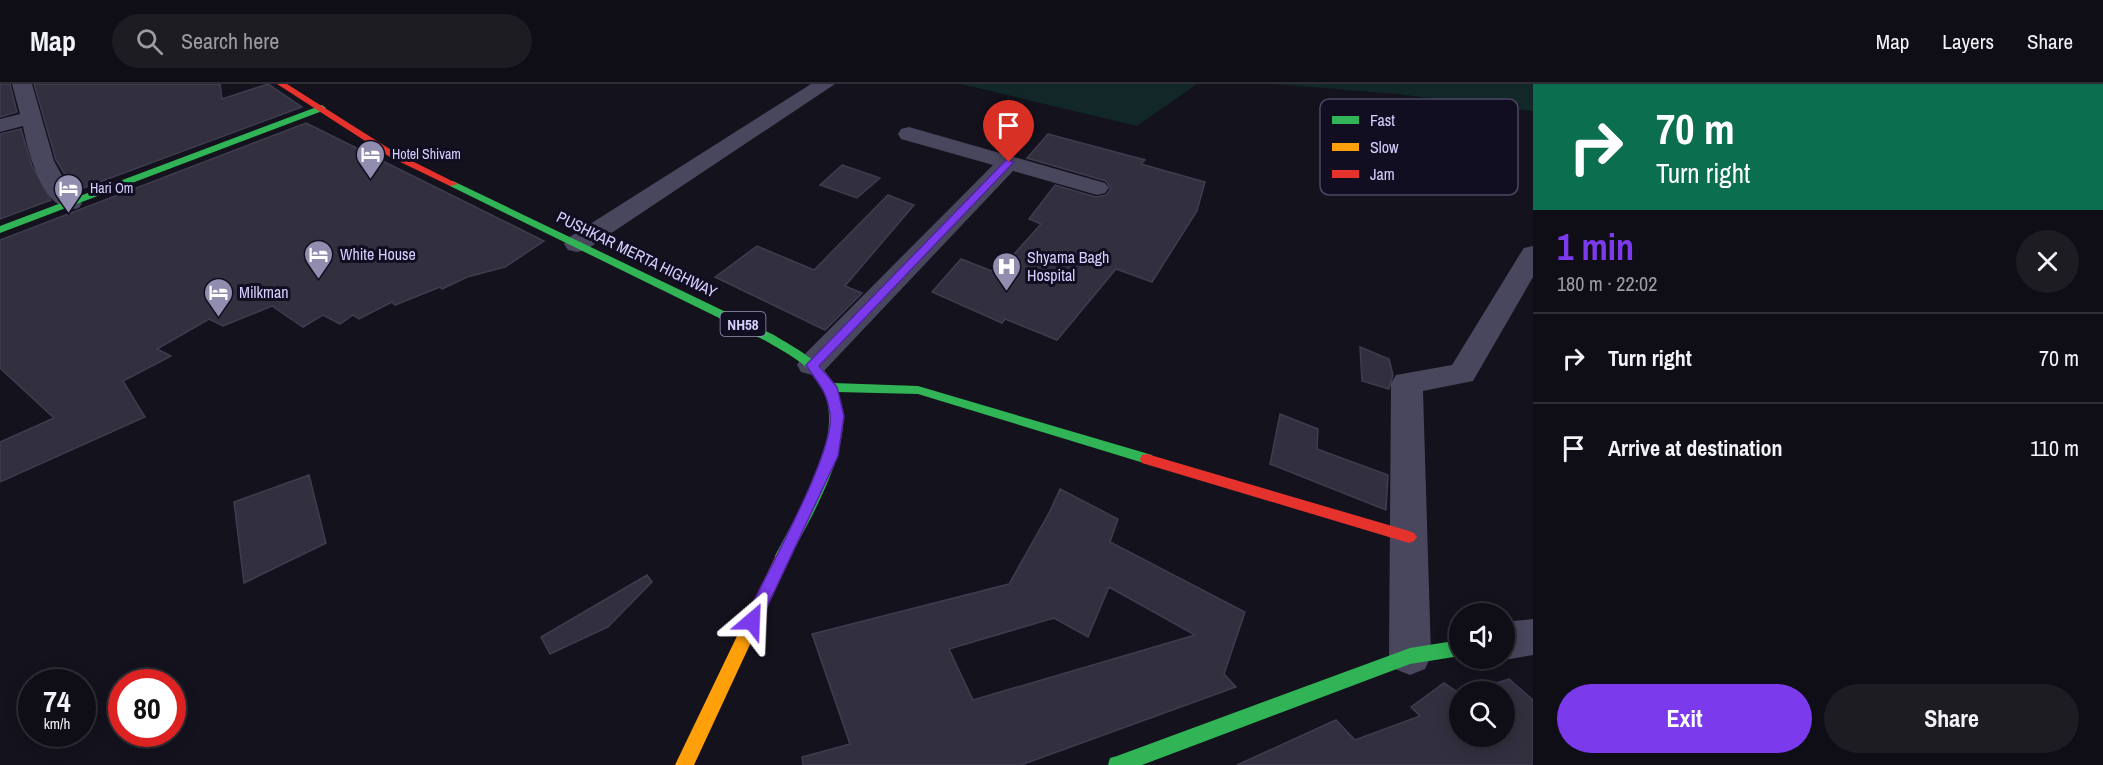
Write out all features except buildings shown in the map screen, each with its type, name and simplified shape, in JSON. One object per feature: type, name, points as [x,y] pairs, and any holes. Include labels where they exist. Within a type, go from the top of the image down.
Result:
[{"type":"main road","name":"PUSHKAR MERTA HIGHWAY","points":[[281,84],[393,154],[770,338],[812,365],[830,387],[837,416],[831,456],[684,765]]},
{"type":"main road","points":[[0,230],[322,108]]},
{"type":"main road","points":[[830,387],[918,390],[1409,537]]},
{"type":"main road","points":[[1117,765],[1410,656],[1449,650]]},
{"type":"street","points":[[22,84],[32,117],[39,155],[54,187],[70,203]]},
{"type":"street","points":[[578,244],[825,84]]},
{"type":"street","points":[[0,126],[32,117]]},
{"type":"street","points":[[909,134],[1097,188]]},
{"type":"street","points":[[812,365],[1009,162]]},
{"type":"street","points":[[1410,656],[1407,383],[1462,374],[1533,254]]},
{"type":"street","points":[[1515,639],[1533,637]]},
{"type":"green space","points":[[961,84],[1197,84],[1137,126]]},
{"type":"green space","points":[[1275,84],[1533,84],[1533,111],[1518,109],[1518,99],[1437,99]]},
{"type":"traffic: fast","points":[[0,230],[322,108]]},
{"type":"traffic: fast","points":[[453,184],[770,338],[799,357],[825,380],[834,399],[836,421],[833,444],[815,493],[783,556]]},
{"type":"traffic: fast","points":[[830,387],[918,390],[1147,459]]},
{"type":"traffic: fast","points":[[1117,765],[1410,656],[1449,650]]},
{"type":"traffic: slow","points":[[684,765],[783,556]]},
{"type":"traffic: jam","points":[[281,84],[393,155],[453,184]]},
{"type":"traffic: jam","points":[[1147,459],[1409,537]]},
{"type":"place","name":"Hotel Shivam","points":[[371,180]]},
{"type":"place","name":"Hari Om","points":[[69,214]]},
{"type":"place","name":"White House","points":[[319,280]]},
{"type":"place","name":"Shyama Bagh Hospital","points":[[1006,292]]},
{"type":"place","name":"Milkman","points":[[218,318]]},
{"type":"route","points":[[752,621],[831,456],[837,416],[830,387],[812,365],[1009,162]]}]
